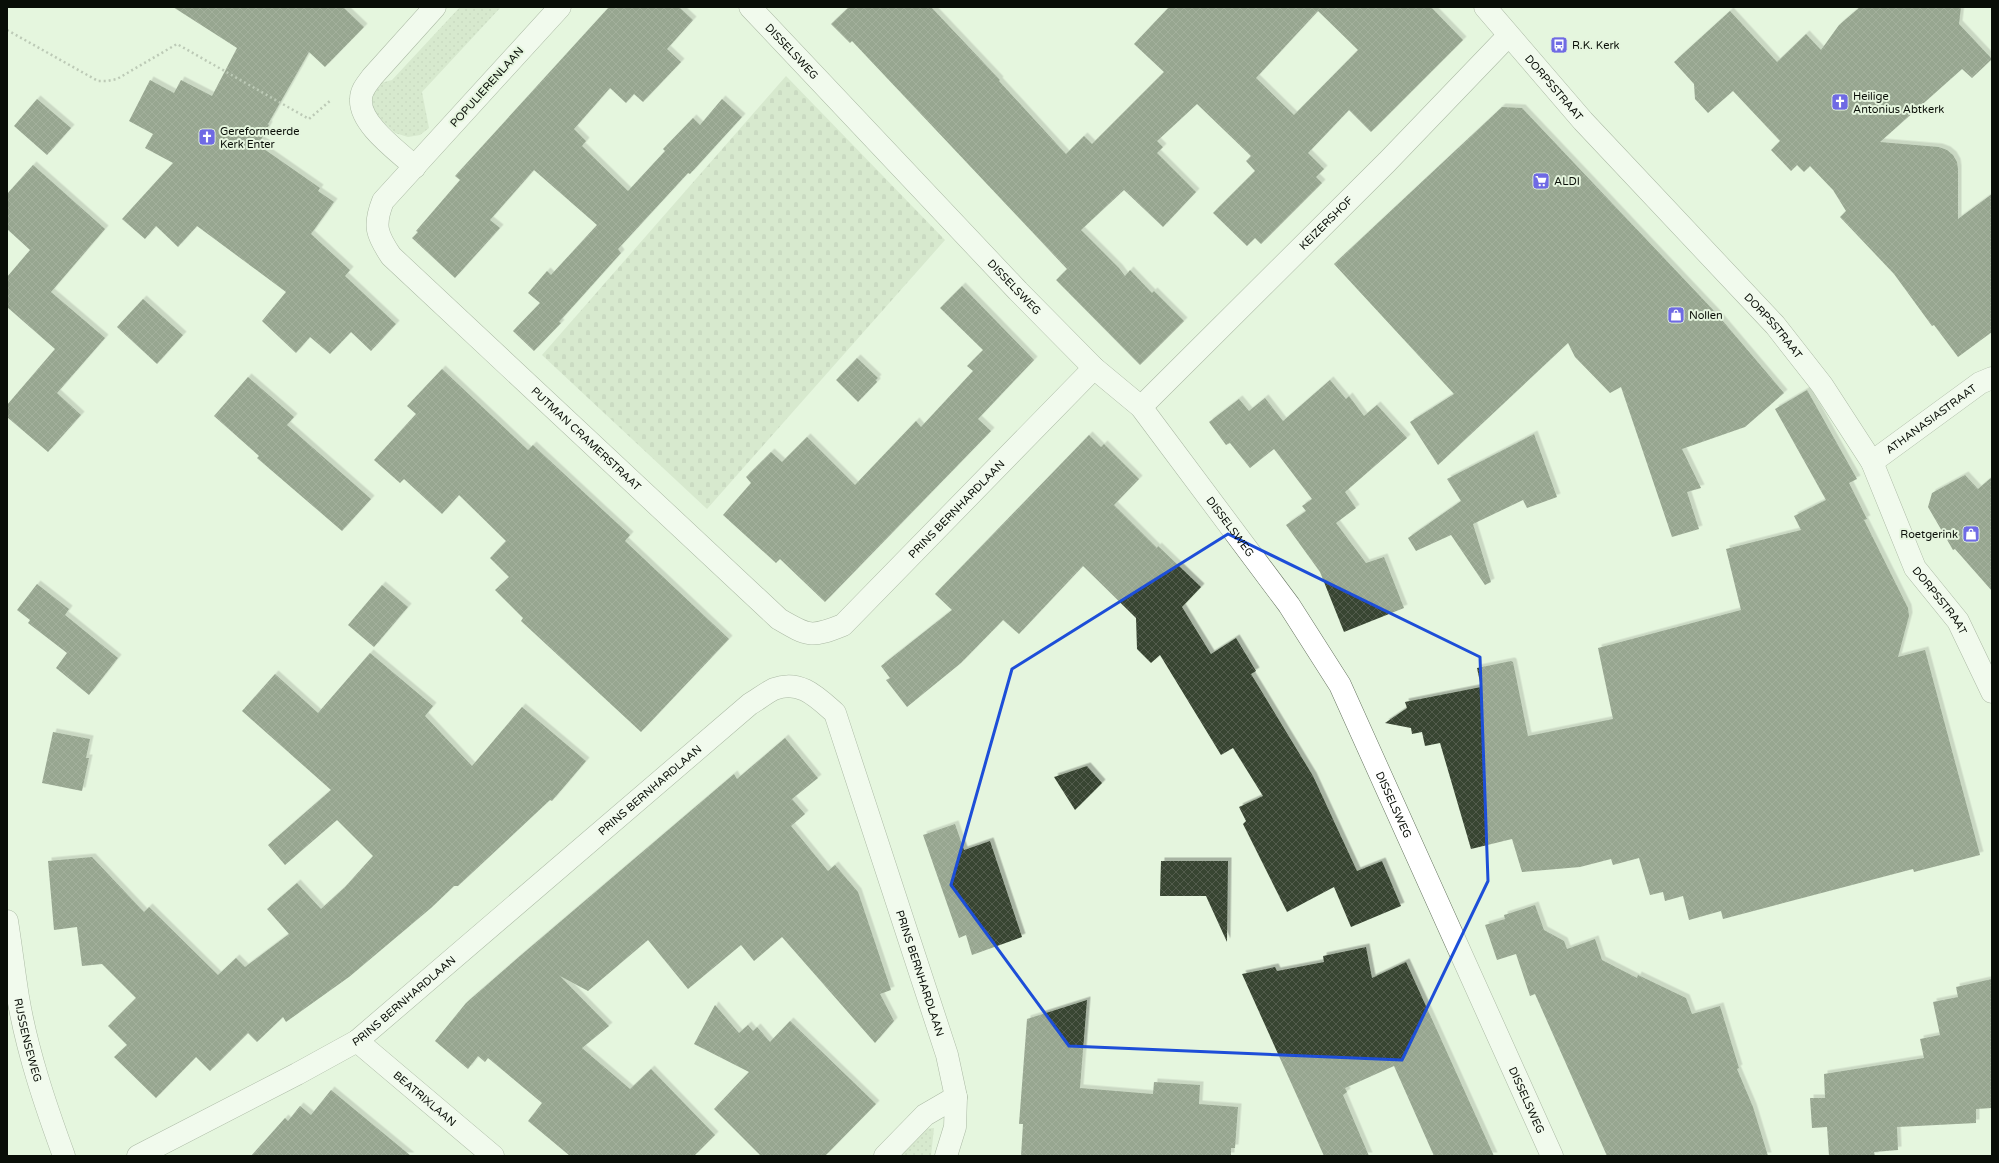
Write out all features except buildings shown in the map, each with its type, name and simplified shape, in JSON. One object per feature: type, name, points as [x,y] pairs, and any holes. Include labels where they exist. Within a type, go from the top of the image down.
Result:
[{"type":"street","points":[[415,167],[370,125],[363,111],[361,99],[364,88],[372,77],[435,7]]},
{"type":"street","name":"POPULIERENLAAN","points":[[376,228],[378,214],[383,201],[560,7]]},
{"type":"street","name":"DISSELSWEG","points":[[750,7],[1018,291],[1094,368],[1141,407],[1289,605],[1340,685],[1552,1156]]},
{"type":"street","name":"DORPSSTRAAT","points":[[1494,10],[1508,36],[1583,120],[1775,326],[1822,385],[1872,462],[1915,568],[1958,621],[1992,692]]},
{"type":"street","name":"KEIZERSHOF","points":[[1141,407],[1387,162],[1508,36]]},
{"type":"street","name":"PUTMAN CRAMERSTRAAT","points":[[376,228],[381,242],[391,256],[779,619],[803,633],[811,633]]},
{"type":"street","name":"PRINS BERNHARDLAAN","points":[[811,633],[822,634],[843,625],[1094,368]]},
{"type":"street","name":"ATHANASIASTRAAT","points":[[1872,462],[1980,383],[1992,378]]},
{"type":"street","name":"PRINS BERNHARDLAAN","points":[[138,1156],[297,1074],[357,1041],[750,704],[774,689],[799,686],[818,698],[835,713],[945,1047],[956,1097]]},
{"type":"street","name":"RIJSSENSEWEG","points":[[7,921],[18,998],[30,1052],[48,1112],[64,1156]]},
{"type":"street","name":"BEATRIXLAAN","points":[[357,1041],[493,1156]]},
{"type":"street","points":[[885,1156],[925,1115],[956,1097]]},
{"type":"street","points":[[946,1156],[955,1127],[956,1097]]},
{"type":"path","points":[[7,30],[98,81],[117,79],[177,44],[309,119],[331,100],[361,99]]},
{"type":"highlighted area","points":[[1228,534],[1480,657],[1488,881],[1402,1060],[1069,1046],[951,885],[1012,669]]},
{"type":"green space","points":[[460,7],[501,7],[422,92],[429,128],[420,135],[408,137],[395,133],[376,115],[371,97],[377,84],[392,80]]},
{"type":"green space","points":[[786,76],[945,240],[707,509],[542,355]]},
{"type":"green space","points":[[934,1128],[931,1156],[897,1156],[924,1129]]},
{"type":"place","name":"R.K. Kerk","points":[[1559,45]]},
{"type":"place","name":"Heilige Antonius Abtkerk","points":[[1840,102]]},
{"type":"place","name":"Gereformeerde Kerk Enter","points":[[207,137]]},
{"type":"place","name":"ALDI","points":[[1541,181]]},
{"type":"place","name":"Nollen","points":[[1676,315]]},
{"type":"place","name":"Roetgerink","points":[[1971,534]]}]
